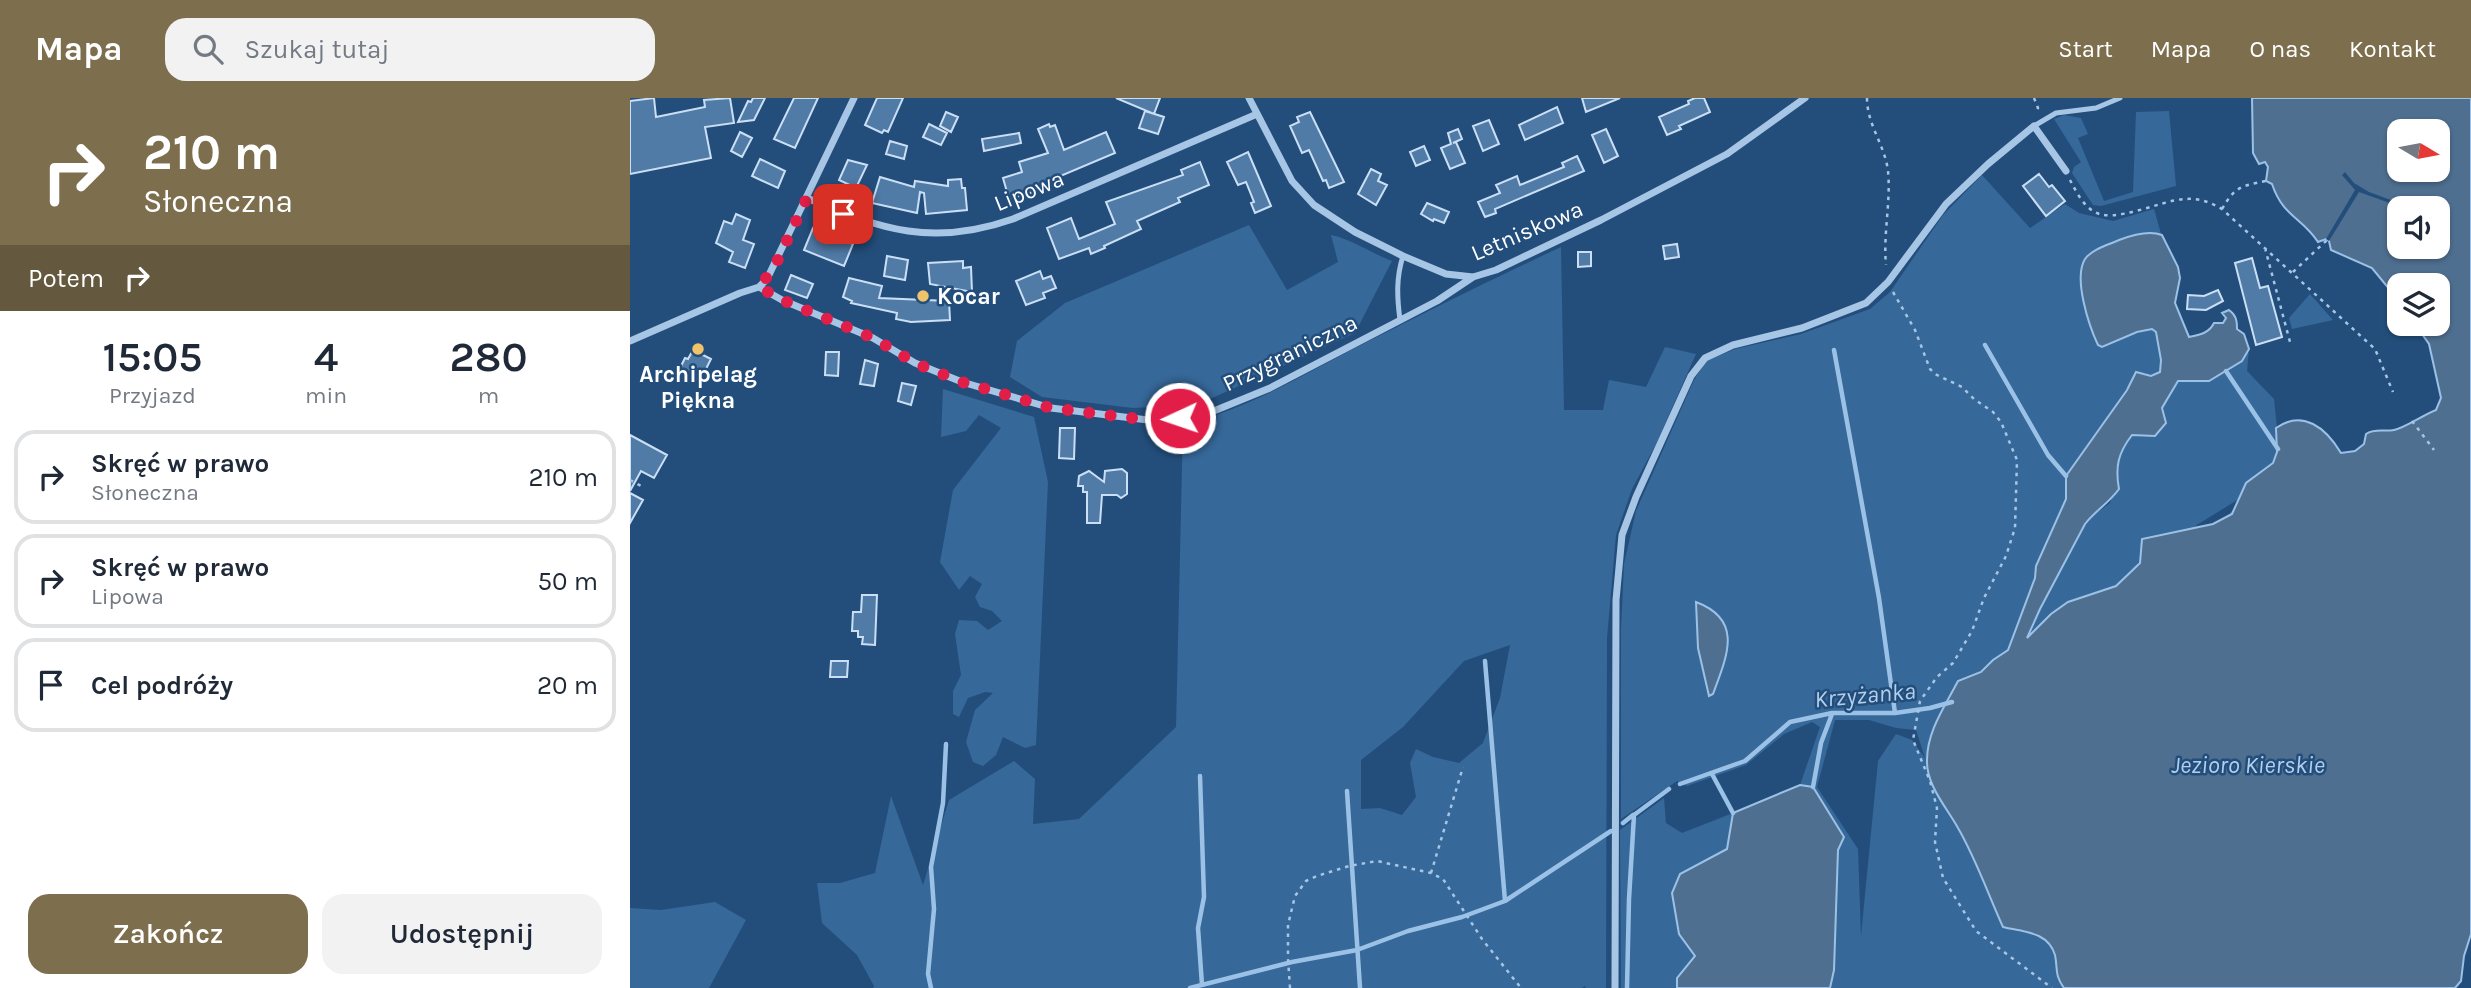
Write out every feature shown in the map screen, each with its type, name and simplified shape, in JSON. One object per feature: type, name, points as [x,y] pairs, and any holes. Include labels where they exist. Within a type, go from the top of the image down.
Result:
[{"type":"street","points":[[630,341],[759,287],[774,268],[854,98]]},
{"type":"street","name":"Letniskowa","points":[[1250,98],[1292,181],[1301,193],[1338,222],[1403,256],[1446,274],[1473,277],[1496,270],[1589,226],[1727,154],[1805,98]]},
{"type":"street","name":"Lipowa","points":[[807,198],[872,224],[900,231],[961,233],[1013,219],[1257,114]]},
{"type":"street","points":[[1615,988],[1616,600],[1622,535],[1636,497],[1691,376],[1705,358],[1733,345],[1802,328],[1866,303],[1888,282],[1945,204],[1988,163],[2034,126],[2066,171]]},
{"type":"street","name":"Przygraniczna","points":[[759,287],[782,300],[873,338],[915,363],[962,382],[1051,408],[1156,421],[1204,415],[1270,388],[1437,301],[1473,277]]},
{"type":"lane","points":[[2034,126],[2056,113],[2096,108],[2120,98]]},
{"type":"lane","points":[[1400,320],[1397,292],[1398,273],[1403,256]]},
{"type":"path","points":[[1867,98],[1870,121],[1882,143],[1888,172],[1885,255],[1888,282],[1914,331],[1930,369],[1962,387],[1993,412],[2007,434],[2017,460],[2015,528],[2006,556],[1984,598],[1972,631],[1954,663],[1937,677],[1920,701],[1913,740],[1930,781],[1937,808],[1935,842],[1943,878],[1976,931],[2052,988]]},
{"type":"path","points":[[2034,98],[2038,108],[2034,126]]},
{"type":"path","points":[[2066,171],[2080,198],[2091,211],[2099,214],[2122,214],[2185,199],[2204,200],[2222,209],[2293,272],[2379,355],[2393,391]]},
{"type":"path","points":[[2222,209],[2238,187],[2266,181]]},
{"type":"path","points":[[2293,272],[2328,240]]},
{"type":"path","points":[[2265,248],[2290,342]]},
{"type":"path","points":[[2412,421],[2434,450]]},
{"type":"path","points":[[630,481],[643,487]]},
{"type":"path","points":[[1431,873],[1463,767]]},
{"type":"path","points":[[1290,988],[1289,915],[1296,896],[1307,881],[1357,864],[1387,863],[1431,873],[1449,884],[1469,918],[1521,988]]},
{"type":"shaded area","points":[[2169,111],[2176,186],[2101,206],[2093,205],[2072,173],[2074,167],[2081,162],[2054,119],[2064,115],[2081,118],[2088,134],[2078,138],[2104,201],[2133,192],[2136,112]]},
{"type":"shaded area","points":[[1982,175],[2030,228],[2065,204],[2079,213],[2113,221],[2154,209],[2161,234],[2132,235],[2091,253],[2080,277],[2089,326],[2127,336],[2152,329],[2156,332],[2161,360],[2160,372],[2151,376],[2144,373],[2134,378],[2066,476],[2066,499],[2036,566],[2035,578],[2009,650],[2026,639],[2085,524],[2110,503],[2117,478],[2120,451],[2132,435],[2162,409],[2178,381],[2209,381],[2242,361],[2249,349],[2247,371],[2274,399],[2277,428],[2296,421],[2313,424],[2328,436],[2340,453],[2355,451],[2364,444],[2366,434],[2372,430],[2397,430],[2199,988],[1830,988],[1834,969],[1838,850],[1844,837],[1813,787],[1800,785],[1820,727],[1812,722],[1784,734],[1746,765],[1687,786],[1677,781],[1621,819],[1621,630],[1624,564],[1636,511],[1694,380],[1706,361],[1735,349],[1801,334],[1870,309],[1890,292],[1943,215]],"holes":[[[2239,499],[2232,512],[2222,520],[2195,526]],[[1835,720],[1869,720],[1896,728],[1916,730],[1925,758],[1912,740],[1896,734],[1878,761],[1861,936],[1858,849],[1817,787]]]},
{"type":"shaded area","points":[[1249,225],[1287,290],[1338,262],[1331,235],[1392,261],[1355,333],[1197,405],[1133,408],[1042,397],[1010,377],[1017,341],[1065,303]]},
{"type":"shaded area","points":[[1561,247],[1564,410],[1603,410],[1609,380],[1646,387],[1665,347],[1696,354],[1656,444],[1632,489],[1616,535],[1607,638],[1606,988],[873,988],[857,955],[822,923],[817,883],[840,883],[875,873],[891,796],[923,885],[949,800],[1014,761],[1035,779],[1033,824],[1079,819],[1176,727],[1183,424],[1205,419],[1268,394],[1402,324]],"holes":[[[1510,645],[1500,698],[1483,743],[1459,763],[1433,757],[1416,749],[1410,763],[1416,797],[1402,815],[1380,808],[1361,809],[1361,760],[1403,727],[1464,661]]]},
{"type":"shaded area","points":[[2310,294],[2333,320],[2292,329],[2289,318]]},
{"type":"shaded area","points":[[943,389],[1034,417],[1048,482],[1036,745],[1025,748],[1003,737],[996,755],[983,766],[973,762],[966,742],[975,710],[993,693],[985,692],[968,698],[959,717],[953,714],[953,691],[961,675],[955,634],[959,620],[977,621],[988,630],[1002,621],[992,611],[980,607],[975,597],[982,584],[970,576],[959,590],[940,562],[953,490],[1001,428],[979,415],[966,431],[941,437]]},
{"type":"shaded area","points":[[1664,798],[1666,823],[1682,833],[1733,813],[1727,849],[1680,874],[1679,934],[1695,956],[1677,978],[1677,988],[1621,988],[1620,830]]},
{"type":"shaded area","points":[[715,902],[746,920],[709,988],[630,988],[630,908],[661,910]]},
{"type":"water","name":"Jezioro Kierskie","points":[[2252,98],[2471,98],[2471,934],[2464,956],[2461,981],[2455,988],[2064,988],[2058,975],[2055,955],[2047,941],[2034,934],[2003,927],[1971,852],[1930,778],[1927,760],[1930,739],[1942,709],[1958,681],[1981,672],[2008,650],[2035,578],[2036,566],[2066,499],[2066,476],[2127,390],[2136,372],[2151,376],[2160,372],[2161,360],[2156,332],[2152,329],[2137,332],[2102,347],[2098,345],[2081,290],[2082,267],[2085,259],[2092,253],[2135,235],[2162,235],[2178,267],[2180,278],[2175,303],[2189,337],[2207,331],[2214,323],[2223,323],[2226,318],[2222,313],[2229,310],[2236,318],[2237,329],[2244,334],[2249,349],[2242,361],[2209,381],[2178,381],[2162,408],[2166,423],[2155,436],[2132,435],[2119,460],[2119,489],[2085,524],[2027,638],[2051,614],[2068,602],[2116,586],[2140,563],[2142,539],[2213,524],[2232,514],[2246,483],[2273,463],[2277,452],[2276,428],[2295,420],[2313,424],[2328,436],[2341,453],[2355,451],[2364,444],[2369,432],[2398,429],[2436,410],[2441,398],[2429,344],[2423,336],[2450,336],[2450,273],[2387,273],[2387,286],[2372,268],[2331,250],[2326,239],[2318,242],[2287,210],[2272,184],[2266,181],[2268,167],[2265,162],[2259,164],[2253,153]]},
{"type":"water","points":[[1696,602],[1721,619],[1728,640],[1723,666],[1713,694],[1709,696],[1698,648]]},
{"type":"water","points":[[1800,785],[1813,787],[1844,837],[1838,850],[1834,970],[1830,988],[1677,988],[1677,978],[1695,956],[1679,934],[1672,893],[1680,874],[1727,849],[1733,813]]},
{"type":"pier","points":[[2345,172],[2354,183],[2387,199],[2387,202],[2359,192],[2329,241],[2326,239],[2355,190],[2342,175]]},
{"type":"building","points":[[654,98],[656,117],[705,107],[704,100],[730,98],[734,123],[705,127],[711,158],[630,174],[630,101]]},
{"type":"building","points":[[753,98],[765,98],[754,120],[738,122],[748,101],[751,102]]},
{"type":"building","points":[[794,98],[818,98],[795,148],[774,139]]},
{"type":"building","points":[[877,98],[903,98],[888,132],[884,130],[882,133],[865,125]]},
{"type":"building","points":[[1116,98],[1160,98],[1154,114]]},
{"type":"building","points":[[1582,98],[1620,98],[1586,112]]},
{"type":"building","points":[[1704,98],[1710,112],[1679,126],[1681,129],[1667,135],[1659,117],[1689,104],[1688,101]]},
{"type":"building","points":[[1557,107],[1563,123],[1525,140],[1519,125]]},
{"type":"building","points":[[1145,111],[1164,117],[1158,134],[1139,128]]},
{"type":"building","points":[[946,112],[958,117],[951,132],[940,126]]},
{"type":"building","points":[[1310,112],[1344,182],[1329,188],[1309,150],[1302,153],[1290,126],[1299,122],[1297,117]]},
{"type":"building","points":[[1489,120],[1499,144],[1483,151],[1473,126]]},
{"type":"building","points":[[929,124],[947,133],[941,145],[923,137]]},
{"type":"building","points":[[1049,124],[1050,127],[1055,125],[1064,150],[1106,132],[1115,153],[1039,185],[1041,190],[1009,199],[1003,178],[1022,172],[1019,162],[1048,153],[1038,129]]},
{"type":"building","points":[[1458,129],[1462,139],[1453,143],[1456,142],[1465,163],[1450,169],[1441,148],[1451,144],[1448,133]]},
{"type":"building","points":[[1606,129],[1618,156],[1604,163],[1592,135]]},
{"type":"building","points":[[740,132],[752,138],[742,157],[731,151]]},
{"type":"building","points":[[1019,133],[1021,143],[984,151],[982,139]]},
{"type":"building","points":[[890,141],[907,146],[904,159],[886,154]]},
{"type":"building","points":[[1424,146],[1430,160],[1416,166],[1410,152]]},
{"type":"building","points":[[1248,152],[1271,206],[1255,213],[1251,203],[1254,202],[1246,182],[1238,185],[1227,162]]},
{"type":"building","points":[[1577,156],[1584,171],[1495,209],[1496,213],[1485,217],[1478,202],[1500,193],[1496,185],[1517,176],[1520,185],[1564,167],[1562,163]]},
{"type":"building","points":[[760,159],[785,171],[778,188],[752,176]]},
{"type":"building","points":[[848,160],[867,165],[856,188],[839,180]]},
{"type":"building","points":[[1200,162],[1209,185],[1178,198],[1180,202],[1137,221],[1141,229],[1104,246],[1105,248],[1091,254],[1089,248],[1059,259],[1047,228],[1071,218],[1079,239],[1115,224],[1106,202],[1183,175],[1181,170]]},
{"type":"building","points":[[1371,169],[1381,174],[1378,181],[1387,185],[1376,205],[1358,194]]},
{"type":"building","points":[[2039,174],[2065,201],[2046,216],[2023,186]]},
{"type":"building","points":[[880,177],[914,187],[915,181],[948,186],[948,180],[961,179],[962,188],[965,188],[967,210],[926,214],[924,193],[920,192],[917,213],[872,203]]},
{"type":"building","points":[[1427,203],[1449,212],[1444,223],[1434,219],[1433,221],[1421,214]]},
{"type":"building","points":[[736,214],[750,220],[743,240],[754,244],[745,268],[729,262],[733,252],[716,243],[724,221],[732,224]]},
{"type":"building","points":[[813,228],[853,244],[844,266],[804,250]]},
{"type":"building","points":[[1677,244],[1679,257],[1665,259],[1663,246]]},
{"type":"building","points":[[1578,252],[1591,252],[1591,266],[1578,267]]},
{"type":"building","points":[[887,256],[908,260],[905,280],[884,276]]},
{"type":"building","points":[[2252,258],[2260,288],[2268,286],[2282,337],[2256,345],[2235,263]]},
{"type":"building","points":[[963,261],[963,268],[971,267],[972,292],[930,284],[928,263]]},
{"type":"building","points":[[1040,271],[1043,279],[1051,276],[1056,288],[1043,293],[1045,298],[1026,305],[1016,281]]},
{"type":"building","points":[[791,275],[813,284],[807,298],[785,290]]},
{"type":"building","points":[[849,278],[882,286],[879,298],[949,301],[950,320],[911,322],[896,319],[897,313],[851,303],[852,301],[843,297]]},
{"type":"building","points":[[2218,290],[2223,301],[2206,310],[2187,309],[2188,295],[2204,296]]},
{"type":"building","points":[[693,350],[711,359],[700,381],[679,370]]},
{"type":"building","points":[[826,352],[839,352],[838,376],[825,375]]},
{"type":"building","points":[[865,360],[878,364],[874,386],[860,384]]},
{"type":"building","points":[[902,383],[916,386],[911,405],[898,401]]},
{"type":"building","points":[[1060,428],[1075,428],[1074,459],[1059,458]]},
{"type":"building","points":[[630,435],[667,455],[654,478],[641,471],[630,491]]},
{"type":"building","points":[[1122,469],[1127,473],[1127,494],[1121,498],[1117,495],[1102,495],[1100,523],[1087,523],[1087,492],[1083,492],[1083,486],[1078,486],[1079,476],[1089,471],[1104,482],[1105,471]]},
{"type":"building","points":[[630,493],[643,500],[630,523]]},
{"type":"building","points":[[862,595],[877,595],[875,645],[862,644],[863,637],[858,637],[858,631],[852,631],[853,612],[861,612]]},
{"type":"building","points":[[831,661],[848,661],[847,677],[830,677]]},
{"type":"waterway","points":[[1985,345],[2048,455],[2066,476]]},
{"type":"waterway","points":[[1834,350],[1879,598],[1895,713]]},
{"type":"waterway","points":[[2226,371],[2278,449]]},
{"type":"waterway","points":[[1485,661],[1505,901]]},
{"type":"waterway","name":"Krzyżanka","points":[[1680,784],[1745,761],[1790,722],[1832,713],[1895,713],[1952,702]]},
{"type":"waterway","points":[[1813,787],[1821,743],[1832,714]]},
{"type":"waterway","points":[[931,988],[928,974],[934,909],[931,867],[943,803],[946,744]]},
{"type":"waterway","points":[[1712,774],[1733,813]]},
{"type":"waterway","points":[[1200,776],[1204,897],[1198,928],[1202,985]]},
{"type":"waterway","name":"Krzyżanka","points":[[1627,988],[1634,815],[1669,789]]},
{"type":"waterway","points":[[1347,791],[1360,988]]},
{"type":"waterway","points":[[1623,823],[1633,815]]},
{"type":"waterway","points":[[1190,988],[1292,962],[1357,950],[1505,901],[1611,831]]},
{"type":"place","name":"Kocar","points":[[923,296]]},
{"type":"place","name":"Archipelag Piękna","points":[[698,349]]},
{"type":"route","points":[[843,214],[807,198],[774,268],[759,287],[782,300],[873,338],[915,363],[962,382],[1051,408],[1156,421],[1180,418]]}]
